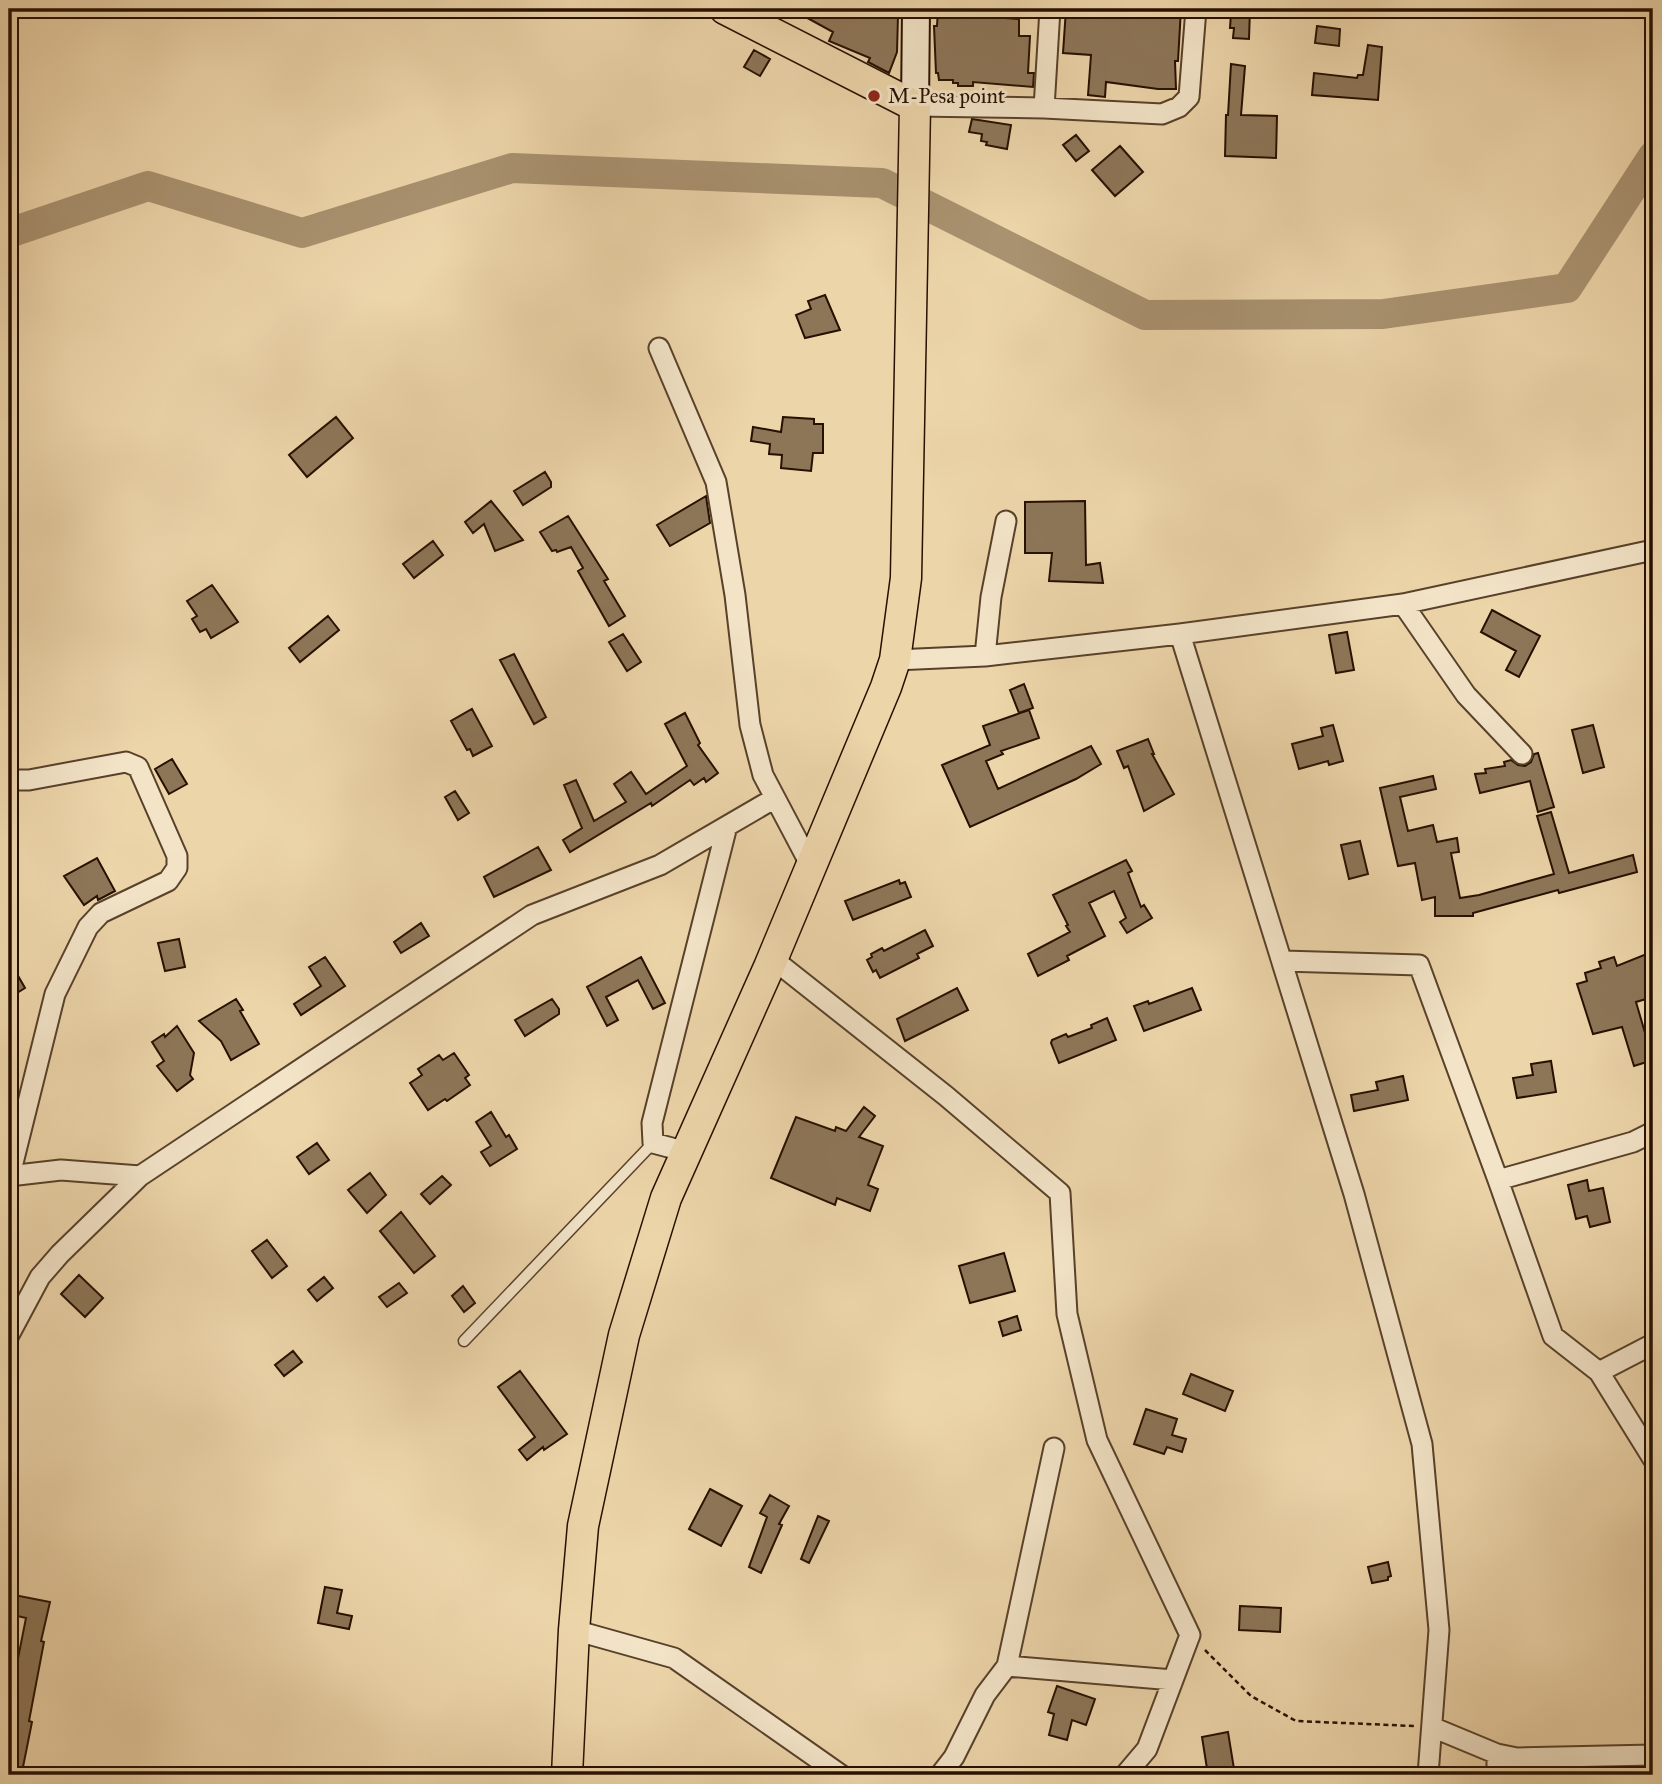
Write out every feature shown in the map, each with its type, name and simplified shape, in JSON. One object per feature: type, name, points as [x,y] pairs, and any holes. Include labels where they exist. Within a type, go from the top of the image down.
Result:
[{"type":"main road","points":[[567,1775],[574,1630],[583,1526],[624,1335],[666,1198],[769,967],[895,660],[906,579],[915,106],[725,9]]},
{"type":"street","points":[[916,9],[915,106],[1044,108],[1162,114],[1179,107],[1189,97],[1196,9]]},
{"type":"street","points":[[1044,108],[1050,9]]},
{"type":"street","points":[[659,348],[716,482],[735,595],[750,725],[763,775],[811,866]]},
{"type":"street","points":[[985,656],[990,597],[1006,522]]},
{"type":"street","points":[[895,660],[985,656],[1180,634],[1404,604],[1653,550]]},
{"type":"street","points":[[1404,604],[1466,695],[1522,754]]},
{"type":"street","points":[[1180,634],[1354,1194],[1422,1444],[1440,1630],[1428,1775]]},
{"type":"street","points":[[9,780],[29,780],[126,762],[138,767],[177,856],[177,868],[168,881],[101,913],[88,927],[55,994],[10,1176],[61,1170],[140,1176]]},
{"type":"street","points":[[9,1335],[40,1277],[140,1176],[532,915],[660,865],[775,798]]},
{"type":"street","points":[[687,1153],[653,1143],[652,1123],[727,826]]},
{"type":"street","points":[[1283,961],[1419,965],[1553,1336],[1600,1372],[1653,1459]]},
{"type":"street","points":[[769,967],[783,967],[946,1096],[1060,1193],[1067,1314],[1097,1440],[1190,1635],[1147,1749],[1125,1775]]},
{"type":"street","points":[[1498,1180],[1633,1142],[1653,1132]]},
{"type":"street","points":[[1600,1372],[1653,1344]]},
{"type":"street","points":[[940,1775],[954,1757],[985,1695],[1007,1666],[1054,1448]]},
{"type":"street","points":[[574,1630],[674,1658],[841,1775]]},
{"type":"street","points":[[1007,1666],[1173,1680]]},
{"type":"street","points":[[1432,1727],[1497,1754],[1517,1758],[1653,1755]]},
{"type":"street","points":[[1497,1754],[1497,1775]]},
{"type":"lane","points":[[464,1342],[653,1143]]},
{"type":"path","points":[[1190,1635],[1251,1696],[1296,1721],[1432,1727]]},
{"type":"building","points":[[791,9],[889,9],[888,16],[898,16],[897,52],[889,73],[868,62],[870,58],[829,41],[833,32]]},
{"type":"building","points":[[938,9],[1006,9],[1006,18],[1019,19],[1019,36],[1030,36],[1028,73],[1034,73],[1033,87],[973,82],[973,86],[958,86],[953,80],[939,80],[936,73],[934,26],[937,26]]},
{"type":"building","points":[[1066,9],[1181,9],[1178,61],[1175,61],[1176,89],[1106,82],[1105,97],[1088,95],[1091,55],[1063,53]]},
{"type":"building","points":[[1235,9],[1250,9],[1249,39],[1233,38],[1234,28],[1230,28],[1231,13],[1234,13]]},
{"type":"building","points":[[1317,26],[1340,29],[1339,46],[1315,43]]},
{"type":"building","points":[[1368,45],[1382,47],[1378,100],[1312,95],[1314,73],[1357,78],[1358,75],[1363,75]]},
{"type":"building","points":[[754,50],[770,59],[760,76],[744,67]]},
{"type":"building","points":[[1231,64],[1245,66],[1241,115],[1277,116],[1276,158],[1225,156]]},
{"type":"building","points":[[972,119],[1011,125],[1007,149],[986,145],[987,142],[981,141],[982,134],[969,132]]},
{"type":"building","points":[[1076,135],[1089,151],[1076,161],[1063,145]]},
{"type":"building","points":[[1120,146],[1143,172],[1115,196],[1092,170]]},
{"type":"building","points":[[825,295],[840,330],[805,338],[796,315],[811,309],[808,301]]},
{"type":"building","points":[[336,417],[353,438],[307,477],[289,455]]},
{"type":"building","points":[[783,417],[814,419],[814,424],[823,424],[823,453],[813,453],[811,471],[781,468],[782,455],[769,454],[770,444],[751,441],[753,427],[781,432]]},
{"type":"building","points":[[545,472],[551,487],[523,505],[514,491]]},
{"type":"building","points":[[706,496],[710,523],[670,546],[657,525]]},
{"type":"building","points":[[491,501],[523,540],[495,551],[484,524],[473,533],[465,522]]},
{"type":"building","points":[[1085,501],[1086,565],[1100,563],[1103,583],[1049,581],[1052,553],[1025,553],[1025,502]]},
{"type":"building","points":[[568,516],[608,579],[604,581],[625,616],[609,626],[578,571],[583,568],[571,547],[552,551],[540,532]]},
{"type":"building","points":[[433,541],[443,555],[414,578],[403,564]]},
{"type":"building","points":[[212,585],[238,622],[211,638],[206,629],[200,632],[192,619],[197,616],[187,601]]},
{"type":"building","points":[[1492,610],[1540,636],[1519,677],[1506,670],[1516,651],[1481,632]]},
{"type":"building","points":[[328,616],[339,630],[300,662],[289,648]]},
{"type":"building","points":[[1347,632],[1354,670],[1336,673],[1329,635]]},
{"type":"building","points":[[623,634],[641,662],[627,671],[609,642]]},
{"type":"building","points":[[514,654],[546,717],[534,724],[500,660]]},
{"type":"building","points":[[1024,684],[1033,708],[1019,713],[1010,690]]},
{"type":"building","points":[[472,709],[492,746],[473,756],[451,721]]},
{"type":"building","points":[[1029,710],[1039,738],[1001,751],[1003,754],[986,761],[998,789],[1091,746],[1101,764],[1076,779],[970,827],[942,765],[990,745],[983,726]]},
{"type":"building","points":[[685,713],[700,743],[698,745],[718,773],[706,782],[704,778],[694,785],[690,780],[652,806],[651,803],[570,852],[563,840],[582,828],[564,785],[576,780],[594,821],[626,802],[614,784],[631,772],[646,794],[687,766],[665,724]]},
{"type":"building","points":[[1333,725],[1343,761],[1329,765],[1328,761],[1299,769],[1292,744],[1323,736],[1321,728]]},
{"type":"building","points":[[1593,725],[1604,767],[1583,773],[1572,730]]},
{"type":"building","points":[[1148,739],[1152,754],[1174,794],[1144,811],[1128,766],[1124,768],[1117,751]]},
{"type":"building","points":[[1538,753],[1554,807],[1538,812],[1530,781],[1480,793],[1475,774],[1486,773],[1485,769],[1505,766],[1504,762],[1511,760],[1525,766],[1531,762],[1534,754]]},
{"type":"building","points":[[172,759],[187,784],[169,794],[155,769]]},
{"type":"building","points":[[1433,776],[1436,789],[1400,797],[1408,831],[1433,825],[1437,842],[1457,838],[1459,852],[1451,853],[1460,898],[1554,874],[1537,816],[1551,812],[1569,873],[1633,855],[1637,872],[1559,893],[1558,890],[1473,913],[1473,916],[1435,916],[1435,897],[1422,900],[1415,863],[1398,866],[1380,788]]},
{"type":"building","points":[[455,791],[469,813],[458,820],[445,797]]},
{"type":"building","points":[[1360,841],[1368,874],[1349,879],[1341,845]]},
{"type":"building","points":[[538,847],[551,870],[494,897],[484,877]]},
{"type":"building","points":[[97,858],[115,891],[98,900],[97,896],[84,905],[64,876]]},
{"type":"building","points":[[1126,860],[1132,871],[1128,873],[1141,907],[1144,905],[1152,918],[1127,933],[1120,922],[1126,918],[1114,891],[1089,903],[1105,936],[1067,956],[1069,960],[1038,976],[1028,954],[1070,932],[1053,895]]},
{"type":"building","points":[[899,880],[900,884],[905,882],[911,897],[853,920],[845,901]]},
{"type":"building","points":[[421,923],[429,936],[401,953],[394,942]]},
{"type":"building","points":[[925,930],[933,946],[917,954],[919,958],[880,978],[876,970],[873,972],[867,960],[872,957],[871,954],[882,948],[884,951]]},
{"type":"building","points":[[179,939],[185,967],[165,971],[158,943]]},
{"type":"building","points":[[1649,953],[1653,965],[1653,970],[1648,972],[1653,997],[1636,1002],[1653,1060],[1634,1066],[1622,1027],[1593,1034],[1577,984],[1587,981],[1585,973],[1601,968],[1599,962],[1614,957],[1617,966]]},
{"type":"building","points":[[325,957],[345,986],[301,1015],[294,1004],[321,986],[309,967]]},
{"type":"building","points":[[641,957],[665,1003],[653,1009],[638,980],[606,997],[618,1020],[607,1026],[587,987]]},
{"type":"building","points":[[9,960],[25,988],[9,998]]},
{"type":"building","points":[[957,988],[968,1010],[905,1041],[897,1019]]},
{"type":"building","points":[[1192,988],[1201,1010],[1144,1031],[1134,1006],[1148,1001],[1149,1004]]},
{"type":"building","points":[[236,999],[259,1044],[231,1060],[221,1041],[199,1021]]},
{"type":"building","points":[[552,999],[559,1009],[559,1014],[525,1036],[515,1020]]},
{"type":"building","points":[[1107,1018],[1116,1040],[1059,1063],[1052,1040],[1092,1028],[1091,1025]]},
{"type":"building","points":[[177,1026],[194,1053],[190,1075],[193,1079],[177,1091],[157,1066],[164,1061],[152,1042],[164,1034],[165,1037]]},
{"type":"building","points":[[454,1053],[469,1075],[465,1078],[470,1085],[428,1110],[410,1083],[422,1075],[418,1069],[439,1055],[443,1060]]},
{"type":"building","points":[[1551,1061],[1556,1092],[1517,1098],[1513,1078],[1533,1075],[1531,1064]]},
{"type":"building","points":[[1403,1076],[1408,1100],[1354,1111],[1351,1095],[1378,1090],[1376,1082]]},
{"type":"building","points":[[864,1107],[875,1116],[859,1137],[883,1146],[868,1185],[878,1189],[870,1211],[837,1198],[835,1205],[771,1178],[796,1117],[835,1131],[836,1127],[846,1131]]},
{"type":"building","points":[[491,1112],[506,1137],[509,1135],[517,1149],[490,1166],[481,1152],[491,1146],[476,1122]]},
{"type":"building","points":[[317,1143],[329,1160],[309,1174],[297,1157]]},
{"type":"building","points":[[370,1173],[386,1195],[367,1213],[348,1190]]},
{"type":"building","points":[[442,1176],[451,1185],[430,1204],[421,1194]]},
{"type":"building","points":[[1587,1180],[1589,1191],[1603,1188],[1610,1222],[1590,1227],[1587,1216],[1576,1219],[1568,1185]]},
{"type":"building","points":[[401,1212],[435,1256],[414,1273],[380,1231]]},
{"type":"building","points":[[267,1240],[287,1266],[272,1278],[252,1251]]},
{"type":"building","points":[[1004,1253],[1015,1291],[970,1303],[959,1266]]},
{"type":"building","points":[[79,1275],[103,1298],[85,1317],[61,1294]]},
{"type":"building","points":[[324,1277],[333,1288],[317,1301],[308,1290]]},
{"type":"building","points":[[399,1283],[407,1293],[387,1307],[379,1297]]},
{"type":"building","points":[[463,1286],[475,1303],[464,1312],[452,1296]]},
{"type":"building","points":[[1017,1316],[1021,1330],[1003,1336],[999,1322]]},
{"type":"building","points":[[293,1351],[302,1362],[284,1376],[275,1365]]},
{"type":"building","points":[[520,1371],[567,1434],[544,1450],[543,1447],[527,1460],[519,1450],[535,1437],[498,1387]]},
{"type":"building","points":[[1191,1374],[1233,1391],[1225,1411],[1183,1394]]},
{"type":"building","points":[[1146,1409],[1177,1419],[1172,1435],[1186,1439],[1182,1452],[1167,1447],[1164,1454],[1134,1444]]},
{"type":"building","points":[[710,1489],[742,1506],[721,1546],[689,1529]]},
{"type":"building","points":[[770,1495],[789,1506],[779,1524],[782,1525],[761,1573],[749,1567],[767,1517],[760,1513]]},
{"type":"building","points":[[818,1516],[829,1521],[809,1563],[801,1559]]},
{"type":"building","points":[[1388,1562],[1391,1576],[1388,1580],[1372,1583],[1368,1567]]},
{"type":"building","points":[[325,1587],[342,1590],[337,1613],[352,1616],[349,1629],[318,1623]]},
{"type":"building","points":[[9,1594],[50,1602],[41,1641],[44,1642],[22,1772],[9,1769],[9,1737],[17,1700],[10,1699],[26,1618],[9,1614]]},
{"type":"building","points":[[1240,1606],[1281,1608],[1280,1632],[1239,1630]]},
{"type":"building","points":[[1057,1686],[1095,1699],[1086,1725],[1072,1720],[1067,1740],[1049,1735],[1054,1714],[1048,1712]]},
{"type":"building","points":[[1228,1732],[1235,1775],[1208,1775],[1202,1737]]},
{"type":"waterway","points":[[9,233],[148,186],[302,233],[512,168],[882,183],[1145,315],[1383,314],[1567,288],[1653,156]]},
{"type":"place","name":"M-Pesa point","points":[[874,96]]}]
